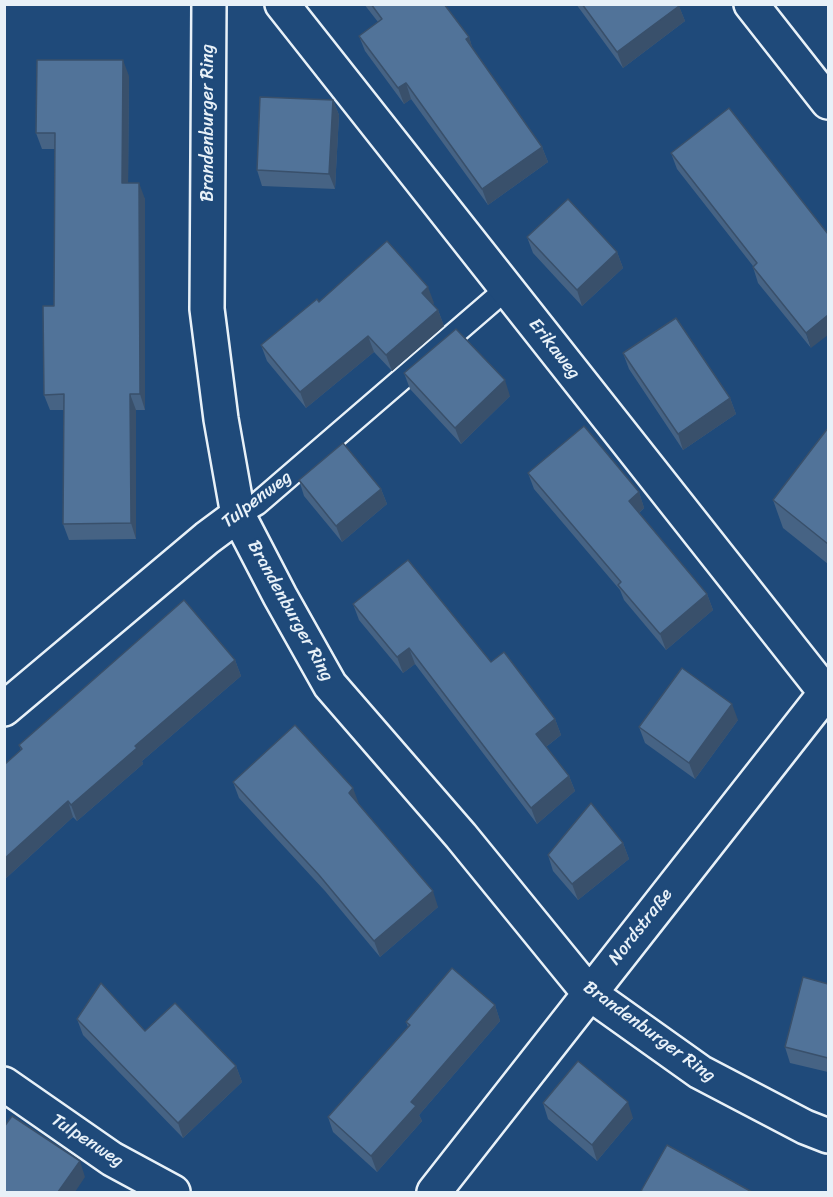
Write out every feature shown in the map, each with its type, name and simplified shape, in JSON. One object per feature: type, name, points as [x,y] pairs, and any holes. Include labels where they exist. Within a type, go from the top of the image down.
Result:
[{"type":"street","name":"Brandenburger Ring","points":[[209,4],[207,309],[221,419],[238,515],[330,685],[461,836],[589,993],[700,1072],[805,1127],[828,1136]]},
{"type":"street","name":"Erikaweg","points":[[282,4],[827,692]]},
{"type":"street","points":[[751,4],[828,102]]},
{"type":"street","name":"Tulpenweg","points":[[4,710],[207,537],[238,515]]},
{"type":"street","name":"Nordstraße","points":[[434,1192],[827,692]]},
{"type":"street","name":"Tulpenweg","points":[[4,1084],[112,1159],[173,1192]]},
{"type":"lane","name":"Tulpenweg","points":[[238,515],[257,504],[497,297],[505,286]]},
{"type":"building","points":[[371,4],[444,4],[469,37],[466,39],[542,147],[482,189],[406,83],[398,88],[359,36],[382,19]]},
{"type":"building","points":[[582,4],[678,4],[679,6],[617,52]]},
{"type":"building","points":[[37,60],[123,60],[122,183],[139,183],[140,394],[130,394],[131,523],[63,524],[64,394],[44,395],[43,306],[54,306],[55,133],[36,133]]},
{"type":"building","points":[[260,97],[333,100],[329,174],[257,170]]},
{"type":"building","points":[[729,108],[828,234],[828,315],[806,333],[753,267],[757,263],[671,153]]},
{"type":"building","points":[[568,199],[617,252],[577,290],[527,237]]},
{"type":"building","points":[[387,241],[428,287],[422,293],[438,310],[386,355],[368,336],[300,392],[261,345],[317,299],[319,302]]},
{"type":"building","points":[[676,318],[730,398],[678,434],[623,353]]},
{"type":"building","points":[[456,329],[505,380],[455,428],[404,373]]},
{"type":"building","points":[[584,426],[639,492],[629,501],[707,594],[660,634],[618,585],[621,582],[528,473]]},
{"type":"building","points":[[828,428],[828,544],[773,500]]},
{"type":"building","points":[[343,443],[381,489],[336,526],[299,480]]},
{"type":"building","points":[[408,560],[491,662],[504,652],[555,719],[536,734],[569,776],[531,808],[409,648],[397,657],[353,604]]},
{"type":"building","points":[[184,600],[235,660],[135,746],[137,748],[71,805],[68,801],[4,859],[4,765],[22,749],[19,745]]},
{"type":"building","points":[[682,668],[732,704],[689,763],[639,727]]},
{"type":"building","points":[[295,725],[353,788],[349,793],[433,891],[374,941],[319,875],[233,782]]},
{"type":"building","points":[[591,803],[623,843],[572,884],[548,855]]},
{"type":"building","points":[[452,968],[495,1005],[411,1102],[416,1106],[371,1156],[328,1117],[410,1025],[406,1022]]},
{"type":"building","points":[[803,977],[828,984],[828,1058],[785,1047]]},
{"type":"building","points":[[101,983],[145,1031],[175,1003],[236,1066],[178,1123],[77,1019]]},
{"type":"building","points":[[578,1061],[628,1102],[592,1145],[543,1103]]},
{"type":"building","points":[[12,1116],[80,1161],[58,1192],[4,1192],[4,1127]]},
{"type":"building","points":[[667,1145],[752,1192],[641,1191]]}]
